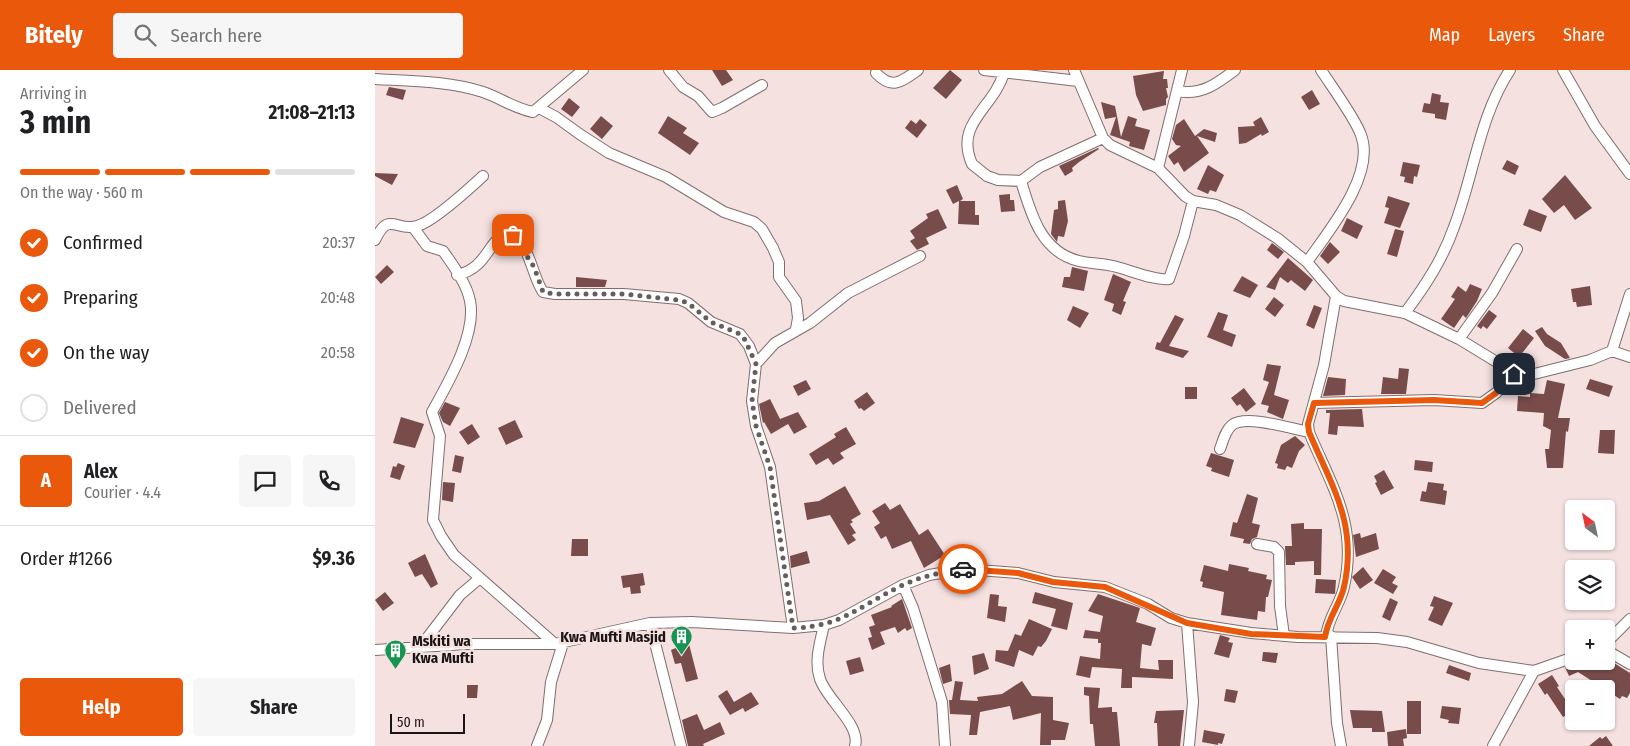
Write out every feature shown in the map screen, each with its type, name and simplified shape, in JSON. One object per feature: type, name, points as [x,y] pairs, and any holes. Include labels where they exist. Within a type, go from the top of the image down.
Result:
[{"type":"street","points":[[375,79],[447,85],[484,92],[509,106],[533,112],[583,70]]},
{"type":"street","points":[[669,70],[683,87],[698,96],[712,112],[762,85]]},
{"type":"street","points":[[876,73],[887,82],[893,84],[918,70]]},
{"type":"street","points":[[984,70],[1078,81]]},
{"type":"street","points":[[1074,70],[1103,138],[1110,145],[1158,168],[1175,188],[1193,201],[1215,205],[1240,215],[1307,262],[1336,296],[1344,301],[1405,312],[1459,339],[1514,374],[1526,376],[1590,360],[1612,351],[1630,356]]},
{"type":"street","points":[[1158,168],[1182,70]]},
{"type":"street","points":[[1178,91],[1195,92],[1213,86],[1235,70]]},
{"type":"street","points":[[1307,262],[1353,192],[1363,156],[1361,136],[1321,70]]},
{"type":"street","points":[[1405,312],[1437,266],[1445,250],[1454,227],[1487,114],[1499,87],[1510,70]]},
{"type":"street","points":[[1563,70],[1595,126],[1630,174]]},
{"type":"street","points":[[1005,73],[1000,86],[971,126],[966,139],[968,156],[972,164],[987,176],[1006,182],[1021,181],[1040,167],[1103,138]]},
{"type":"street","points":[[539,108],[609,152],[666,177],[724,212],[754,222],[762,229],[773,248],[779,262],[779,277],[796,301],[798,318],[796,329]]},
{"type":"street","points":[[375,240],[381,228],[385,225],[394,223],[413,227],[427,222],[483,176]]},
{"type":"street","points":[[1021,181],[1033,219],[1047,243],[1079,261],[1115,266],[1161,280],[1169,279],[1184,236],[1193,201]]},
{"type":"street","points":[[413,227],[427,246],[443,251],[471,302],[471,325],[457,361],[432,412],[440,436],[433,520],[454,555],[559,643]]},
{"type":"street","points":[[457,275],[475,269],[498,239],[510,234],[516,238],[531,261],[543,292],[555,294],[624,294],[679,300],[688,303],[711,322],[740,334],[744,338],[756,364],[752,401],[756,426],[770,467],[793,628]]},
{"type":"street","points":[[1459,339],[1492,293],[1517,249]]},
{"type":"street","points":[[756,364],[775,343],[796,329],[810,323],[855,289],[921,256]]},
{"type":"street","points":[[1612,351],[1630,294]]},
{"type":"street","points":[[1336,296],[1324,365],[1308,424],[1309,432],[1336,494],[1349,539],[1344,590],[1327,622],[1341,746]]},
{"type":"street","points":[[1314,403],[1434,400],[1482,403],[1496,393],[1514,374]]},
{"type":"street","points":[[1220,450],[1227,431],[1239,421],[1264,423],[1309,432]]},
{"type":"street","points":[[1257,544],[1274,547],[1279,552],[1280,606],[1284,636]]},
{"type":"street","points":[[375,650],[421,646],[559,643],[650,623],[692,622],[793,628],[823,625],[839,620],[903,585],[929,575],[965,569],[1018,573],[1053,582],[1105,587],[1187,623],[1251,634],[1357,636],[1407,642],[1479,663],[1534,671],[1565,661]]},
{"type":"street","points":[[421,646],[460,595],[480,578]]},
{"type":"street","points":[[903,585],[913,608],[942,702],[945,746]]},
{"type":"street","points":[[1615,634],[1630,620]]},
{"type":"street","points":[[650,623],[681,746]]},
{"type":"street","points":[[1187,623],[1193,702],[1189,746]]},
{"type":"street","points":[[823,625],[818,657],[820,680],[831,700],[852,726],[855,734],[855,746]]},
{"type":"street","points":[[537,746],[547,720],[551,682],[559,643]]},
{"type":"street","points":[[1615,655],[1630,664]]},
{"type":"street","points":[[1493,746],[1534,671]]},
{"type":"building","points":[[712,70],[726,70],[733,80],[722,86]]},
{"type":"building","points":[[950,70],[962,80],[946,99],[933,88]]},
{"type":"building","points":[[1164,71],[1163,79],[1167,79],[1168,88],[1166,88],[1168,97],[1166,105],[1143,111],[1136,95],[1133,76]]},
{"type":"building","points":[[389,87],[406,90],[403,100],[386,95]]},
{"type":"building","points":[[1312,90],[1320,104],[1309,110],[1301,97]]},
{"type":"building","points":[[1432,93],[1441,95],[1440,102],[1449,103],[1446,120],[1435,118],[1435,114],[1422,112],[1424,103],[1430,104]]},
{"type":"building","points":[[569,98],[580,107],[572,117],[561,109]]},
{"type":"building","points":[[1101,102],[1115,106],[1121,137],[1128,116],[1137,119],[1135,126],[1150,130],[1144,150],[1129,146],[1130,142],[1110,135],[1116,117],[1105,119]]},
{"type":"building","points":[[601,116],[613,126],[602,139],[590,129]]},
{"type":"building","points":[[668,116],[687,128],[683,133],[699,143],[690,155],[658,133]]},
{"type":"building","points":[[1261,117],[1269,132],[1262,136],[1261,134],[1246,143],[1239,144],[1238,127],[1255,126],[1253,122]]},
{"type":"building","points":[[920,119],[927,125],[917,138],[905,128],[911,120],[916,124]]},
{"type":"building","points":[[1184,119],[1195,136],[1204,129],[1217,133],[1215,142],[1197,136],[1209,153],[1184,172],[1178,162],[1174,165],[1168,156],[1181,146],[1176,145],[1172,139],[1176,125]]},
{"type":"building","points":[[1098,148],[1079,162],[1072,168],[1073,171],[1065,176],[1059,166]]},
{"type":"building","points":[[1507,160],[1519,166],[1515,175],[1502,169]]},
{"type":"building","points":[[1403,162],[1420,165],[1417,177],[1414,176],[1413,184],[1404,182],[1405,177],[1400,176]]},
{"type":"building","points":[[1208,165],[1224,175],[1216,192],[1210,190],[1208,194],[1197,189]]},
{"type":"building","points":[[375,173],[398,174],[392,185],[375,176]]},
{"type":"building","points":[[1565,175],[1592,208],[1575,220],[1564,205],[1554,213],[1542,199]]},
{"type":"building","points":[[957,185],[963,199],[960,201],[975,201],[975,215],[979,215],[979,225],[958,224],[959,201],[953,204],[946,190]]},
{"type":"building","points":[[1010,194],[1010,200],[1014,200],[1015,211],[1001,212],[999,195]]},
{"type":"building","points":[[1388,196],[1410,203],[1400,228],[1384,223],[1389,208],[1385,207]]},
{"type":"building","points":[[1065,200],[1068,221],[1064,237],[1058,236],[1057,242],[1051,234],[1054,210],[1058,209],[1058,201]]},
{"type":"building","points":[[938,209],[947,228],[926,238],[929,244],[917,250],[910,241],[915,238],[910,231],[928,218],[926,214]]},
{"type":"building","points":[[1529,209],[1547,216],[1541,232],[1523,225]]},
{"type":"building","points":[[1347,218],[1363,226],[1357,239],[1341,231]]},
{"type":"building","points":[[1395,229],[1404,231],[1397,257],[1387,254]]},
{"type":"building","points":[[1330,242],[1340,252],[1328,264],[1320,256]]},
{"type":"building","points":[[1272,243],[1284,252],[1278,259],[1267,250]]},
{"type":"building","points":[[1288,258],[1313,280],[1305,291],[1291,280],[1288,283],[1280,277],[1275,290],[1266,287]]},
{"type":"building","points":[[387,265],[394,272],[381,284],[375,277]]},
{"type":"building","points":[[1072,267],[1088,271],[1084,291],[1062,287],[1064,277],[1070,277]]},
{"type":"building","points":[[1113,274],[1131,282],[1123,301],[1126,302],[1121,315],[1112,311],[1114,304],[1104,300]]},
{"type":"building","points":[[1242,276],[1258,285],[1250,298],[1233,291]]},
{"type":"building","points":[[576,277],[607,280],[605,287],[576,287]]},
{"type":"building","points":[[1470,284],[1482,289],[1466,318],[1463,315],[1454,328],[1441,319],[1455,299],[1451,297],[1458,286],[1466,292]]},
{"type":"building","points":[[1590,286],[1592,305],[1577,307],[1576,302],[1573,302],[1571,289]]},
{"type":"building","points":[[1274,297],[1284,305],[1275,317],[1265,309]]},
{"type":"building","points":[[1314,305],[1322,308],[1314,329],[1306,325]]},
{"type":"building","points":[[1073,306],[1089,313],[1080,328],[1067,320]]},
{"type":"building","points":[[1489,310],[1497,316],[1487,329],[1483,326],[1481,329],[1477,326]]},
{"type":"building","points":[[1218,312],[1228,315],[1223,330],[1236,335],[1232,347],[1207,337]]},
{"type":"building","points":[[1175,315],[1184,319],[1169,346],[1189,351],[1183,358],[1155,349],[1157,342],[1160,343]]},
{"type":"building","points":[[1542,327],[1547,334],[1561,343],[1570,358],[1565,359],[1545,346],[1535,331]]},
{"type":"building","points":[[1523,329],[1534,338],[1519,357],[1508,348]]},
{"type":"building","points":[[1267,364],[1281,366],[1274,395],[1289,400],[1283,419],[1267,412],[1269,406],[1261,404],[1269,382],[1263,380]]},
{"type":"building","points":[[1399,368],[1409,369],[1406,394],[1381,394],[1383,377],[1398,379]]},
{"type":"building","points":[[1328,377],[1346,379],[1345,395],[1323,396]]},
{"type":"building","points":[[1590,379],[1613,386],[1609,397],[1586,389]]},
{"type":"building","points":[[806,380],[811,389],[798,396],[793,386]]},
{"type":"building","points":[[1547,380],[1565,384],[1558,418],[1570,418],[1568,432],[1566,431],[1563,468],[1547,468],[1545,449],[1549,449],[1551,430],[1543,426],[1544,413],[1517,411],[1518,396],[1530,397],[1530,393],[1544,394]]},
{"type":"building","points":[[1185,387],[1197,387],[1197,399],[1185,399]]},
{"type":"building","points":[[1244,388],[1256,404],[1246,412],[1240,404],[1237,406],[1231,398]]},
{"type":"building","points":[[867,392],[875,403],[864,411],[861,408],[859,409],[854,401]]},
{"type":"building","points":[[770,399],[780,419],[798,412],[807,427],[794,434],[788,424],[771,434],[763,423],[759,404]]},
{"type":"building","points":[[445,402],[460,408],[450,426],[443,422],[439,413]]},
{"type":"building","points":[[1362,409],[1364,427],[1338,426],[1337,435],[1328,434],[1330,413],[1326,413],[1326,410]]},
{"type":"building","points":[[401,417],[424,424],[415,448],[393,443]]},
{"type":"building","points":[[515,420],[523,437],[506,445],[498,428]]},
{"type":"building","points":[[472,424],[480,437],[468,445],[459,432]]},
{"type":"building","points":[[846,427],[856,444],[840,453],[844,458],[833,465],[828,458],[816,465],[809,454],[836,437],[834,434]]},
{"type":"building","points":[[1600,430],[1615,430],[1614,454],[1598,453]]},
{"type":"building","points":[[1295,436],[1305,445],[1299,451],[1292,468],[1287,466],[1285,470],[1277,468],[1278,464],[1275,463],[1281,445]]},
{"type":"building","points":[[1211,453],[1234,460],[1229,477],[1211,471],[1212,468],[1206,466]]},
{"type":"building","points":[[455,455],[464,457],[461,473],[452,471]]},
{"type":"building","points":[[1415,460],[1433,462],[1432,472],[1414,470]]},
{"type":"building","points":[[398,463],[405,466],[400,480],[390,477],[393,466],[396,467]]},
{"type":"building","points":[[1384,470],[1394,488],[1381,495],[1374,476]]},
{"type":"building","points":[[443,482],[455,483],[453,502],[442,500]]},
{"type":"building","points":[[1428,482],[1444,484],[1443,490],[1447,491],[1445,505],[1420,501],[1422,491],[1426,492]]},
{"type":"building","points":[[845,486],[861,514],[851,520],[853,522],[850,524],[856,533],[852,535],[856,540],[848,545],[830,515],[807,520],[804,503],[819,501]]},
{"type":"building","points":[[1247,494],[1258,498],[1252,523],[1260,525],[1257,537],[1252,539],[1250,544],[1243,543],[1244,539],[1230,536],[1233,522],[1237,523]]},
{"type":"building","points":[[885,503],[890,510],[900,504],[919,535],[928,529],[945,555],[924,568],[911,541],[892,549],[886,536],[881,539],[874,527],[880,523],[872,511]]},
{"type":"building","points":[[1304,523],[1304,529],[1322,529],[1321,575],[1314,575],[1314,561],[1295,562],[1295,565],[1286,565],[1285,546],[1292,546],[1291,524]]},
{"type":"building","points":[[1360,533],[1361,538],[1376,533],[1379,549],[1356,557],[1353,535]]},
{"type":"building","points":[[572,539],[588,539],[588,556],[571,556]]},
{"type":"building","points":[[807,551],[810,563],[791,568],[790,556]]},
{"type":"building","points":[[425,554],[438,584],[431,588],[422,574],[415,577],[408,563]]},
{"type":"building","points":[[1229,564],[1249,568],[1248,571],[1267,575],[1266,579],[1272,580],[1268,597],[1266,597],[1265,612],[1258,611],[1257,620],[1221,615],[1224,592],[1202,587],[1203,582],[1200,581],[1204,565],[1228,571]]},
{"type":"building","points":[[1363,567],[1373,580],[1360,589],[1352,577]]},
{"type":"building","points":[[1383,569],[1396,577],[1392,583],[1398,586],[1393,594],[1374,583]]},
{"type":"building","points":[[643,573],[645,585],[640,586],[641,593],[631,594],[630,587],[623,588],[621,576]]},
{"type":"building","points":[[1316,579],[1336,580],[1335,594],[1315,593]]},
{"type":"building","points":[[385,592],[394,603],[383,611],[375,600]]},
{"type":"building","points":[[1035,592],[1073,603],[1067,630],[1051,626],[1056,609],[1032,603]]},
{"type":"building","points":[[990,594],[999,595],[998,606],[1007,607],[1005,622],[987,618]]},
{"type":"building","points":[[1098,594],[1140,608],[1136,622],[1156,628],[1151,646],[1142,644],[1140,668],[1159,670],[1158,660],[1173,660],[1173,679],[1132,677],[1132,688],[1121,688],[1122,669],[1092,667],[1090,678],[1076,675],[1080,656],[1100,659],[1101,643],[1098,643],[1098,639],[1083,638],[1085,630],[1100,632],[1103,616],[1088,611]]},
{"type":"building","points":[[1434,596],[1453,603],[1442,626],[1428,620],[1434,607],[1430,606]]},
{"type":"building","points":[[1390,598],[1398,602],[1390,621],[1382,617]]},
{"type":"building","points":[[902,599],[912,628],[907,631],[905,628],[898,633],[895,627],[880,632],[885,644],[872,650],[868,638],[872,637],[869,627],[875,625],[871,615],[892,607]]},
{"type":"building","points":[[1029,619],[1052,629],[1046,641],[1041,647],[1038,646],[1033,656],[1019,650],[1014,667],[995,661],[996,650],[1008,651],[1015,634],[1021,636]]},
{"type":"building","points":[[1220,635],[1230,638],[1228,642],[1233,643],[1229,658],[1214,654]]},
{"type":"building","name":"Kwa Mufti Masjid","points":[[689,644],[698,679],[686,682],[681,663],[675,664],[671,650]]},
{"type":"building","points":[[1263,652],[1278,653],[1276,663],[1262,661]]},
{"type":"building","points":[[984,653],[989,669],[974,675],[972,656]]},
{"type":"building","points":[[860,657],[864,671],[850,675],[846,661]]},
{"type":"building","points":[[950,664],[952,681],[943,684],[939,668]]},
{"type":"building","points":[[1615,664],[1630,673],[1630,693],[1627,698],[1622,696],[1620,699],[1615,696],[1615,680],[1590,680],[1578,672],[1569,676],[1566,670],[1615,670]]},
{"type":"building","points":[[1449,665],[1471,673],[1469,681],[1446,673]]},
{"type":"building","points":[[1552,675],[1565,699],[1565,716],[1563,717],[1547,693],[1545,695],[1538,684]]},
{"type":"building","points":[[955,681],[963,682],[960,700],[978,701],[977,697],[1002,694],[1022,681],[1032,696],[1053,697],[1053,720],[1069,723],[1065,740],[1051,740],[1051,745],[1040,745],[1041,713],[1013,720],[1010,706],[980,712],[977,735],[969,735],[971,715],[950,714],[949,700],[952,700]]},
{"type":"building","points":[[467,685],[478,685],[477,698],[467,698]]},
{"type":"building","points":[[1084,687],[1100,688],[1098,708],[1112,707],[1112,712],[1117,712],[1120,746],[1095,746],[1093,724],[1090,724],[1089,696],[1084,695]]},
{"type":"building","points":[[1226,689],[1238,691],[1235,703],[1224,701]]},
{"type":"building","points":[[727,690],[734,702],[751,692],[759,704],[745,712],[743,708],[730,715],[718,696]]},
{"type":"building","points":[[1407,701],[1421,701],[1421,734],[1407,734]]},
{"type":"building","points":[[1442,706],[1461,708],[1459,724],[1448,723],[1449,720],[1440,718]]},
{"type":"building","points":[[1184,710],[1180,746],[1158,746],[1157,723],[1154,723],[1156,711]]},
{"type":"building","points":[[1350,710],[1382,711],[1385,732],[1372,732],[1372,728],[1353,728]]},
{"type":"building","points":[[697,714],[704,730],[720,722],[725,734],[703,744],[704,746],[688,746],[682,720]]},
{"type":"building","points":[[1406,729],[1407,738],[1403,739],[1404,746],[1388,746],[1387,732]]},
{"type":"building","points":[[1204,730],[1225,734],[1222,744],[1202,742]]},
{"type":"building","points":[[1606,736],[1613,746],[1589,746],[1600,737],[1602,739]]},
{"type":"way so far","points":[[513,235],[534,267],[543,292],[555,294],[624,294],[667,297],[688,303],[711,322],[740,334],[744,338],[756,364],[752,401],[756,426],[770,467],[793,628],[807,628],[839,620],[903,585],[929,575],[963,569]]},
{"type":"place","name":"Kwa Mufti Masjid","points":[[682,656]]},
{"type":"place","name":"Mskiti wa Kwa Mufti","points":[[396,669]]},
{"type":"route","points":[[963,569],[1018,573],[1053,582],[1093,584],[1132,597],[1171,618],[1187,623],[1251,634],[1325,637],[1327,622],[1344,590],[1349,539],[1342,509],[1309,432],[1308,424],[1314,403],[1434,400],[1476,404],[1488,400],[1514,374]]}]
